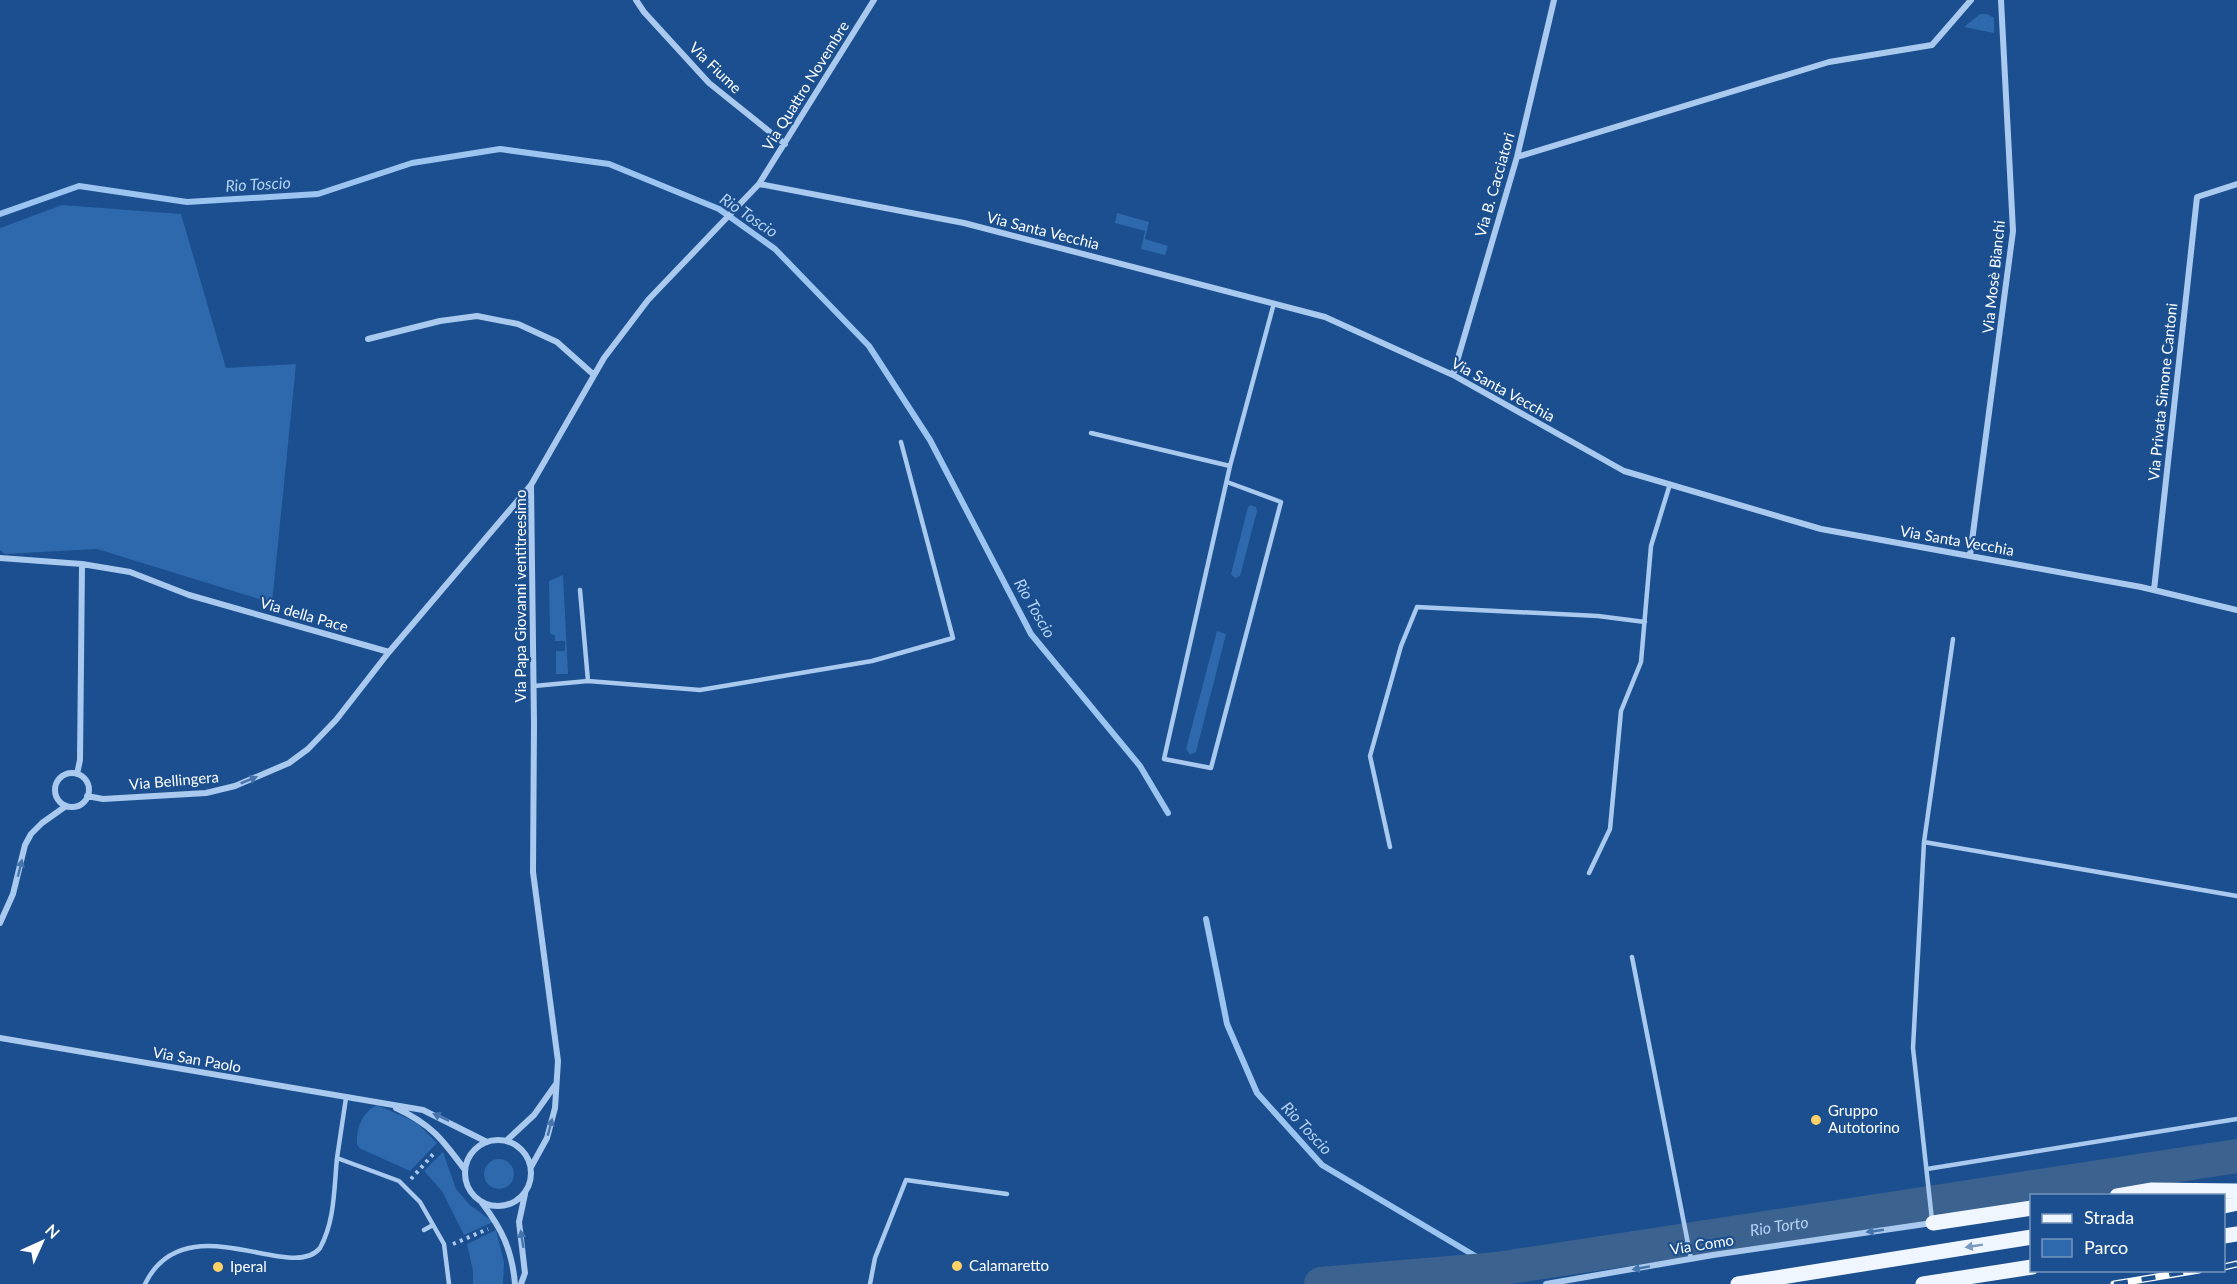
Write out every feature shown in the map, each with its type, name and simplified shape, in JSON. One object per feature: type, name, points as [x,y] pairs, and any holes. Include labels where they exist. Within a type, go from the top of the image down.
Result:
[{"type":"main road","points":[[2129,1194],[2152,1190],[2237,1191]]},
{"type":"main road","points":[[1932,1216],[2030,1208]]},
{"type":"main road","points":[[1737,1284],[2030,1237]]},
{"type":"main road","points":[[1923,1284],[2030,1267]]},
{"type":"street","name":"Via Fiume","points":[[636,0],[644,12],[709,83],[785,144]]},
{"type":"street","name":"Via Quattro Novembre","points":[[759,184],[874,0]]},
{"type":"street","name":"Via B. Cacciatori","points":[[1453,375],[1517,157],[1554,0]]},
{"type":"street","points":[[1517,157],[1829,62],[1932,45],[1971,0]]},
{"type":"street","name":"Via Mosè Bianchi","points":[[1970,556],[2013,231],[2001,0]]},
{"type":"street","name":"Via Santa Vecchia","points":[[759,184],[964,223],[1325,317],[1453,375],[1624,471],[1821,529],[2154,590],[2237,610]]},
{"type":"street","name":"Via Papa Giovanni ventitreesimo","points":[[531,1167],[547,1138],[555,1108],[558,1061],[533,872],[534,686],[531,484],[604,358],[648,300],[714,228],[759,184]]},
{"type":"street","name":"Via Privata Simone Cantoni","points":[[2154,590],[2196,197],[2237,184]]},
{"type":"street","points":[[368,339],[440,321],[477,316],[518,324],[557,342],[594,375]]},
{"type":"street","points":[[388,652],[531,484]]},
{"type":"street","name":"Via della Pace","points":[[0,558],[82,564],[130,572],[189,595],[388,652]]},
{"type":"street","points":[[77,774],[80,760],[82,564]]},
{"type":"street","name":"Via Bellingera","points":[[87,796],[103,799],[206,793],[235,786],[289,763],[336,720],[388,652]]},
{"type":"street","points":[[67,774],[77,774],[88,785],[87,796],[81,804],[66,806],[56,797],[57,783],[67,774]]},
{"type":"street","points":[[0,922],[13,894],[25,845],[42,823],[66,806]]},
{"type":"street","name":"Via San Paolo","points":[[0,1038],[423,1110],[487,1142]]},
{"type":"street","points":[[506,1141],[534,1115],[556,1084]]},
{"type":"street","name":"Via San Paolo","points":[[390,1105],[419,1119],[444,1143],[465,1170]]},
{"type":"street","points":[[515,1284],[514,1269],[499,1224],[469,1188],[465,1170],[472,1152],[487,1142],[506,1141],[523,1150],[531,1167],[530,1186],[525,1194],[519,1222],[525,1274],[521,1284]]},
{"type":"street","points":[[482,1202],[500,1207],[509,1205],[525,1194]]},
{"type":"street","name":"Via Como","points":[[1546,1284],[1932,1216]]},
{"type":"lane","points":[[1227,482],[1281,502],[1211,768],[1164,759],[1230,466],[1274,303]]},
{"type":"lane","points":[[1091,433],[1230,466]]},
{"type":"lane","points":[[534,686],[588,681],[699,690],[872,661],[952,638],[901,442]]},
{"type":"lane","points":[[1589,873],[1610,829],[1621,711],[1641,662],[1652,546],[1670,484]]},
{"type":"lane","points":[[579,590],[588,681]]},
{"type":"lane","points":[[1390,847],[1370,756],[1401,646],[1417,607],[1598,616],[1645,622]]},
{"type":"lane","points":[[1932,1216],[1913,1048],[1924,842],[1953,639]]},
{"type":"lane","points":[[1924,842],[2237,896]]},
{"type":"lane","points":[[1632,957],[1691,1259]]},
{"type":"lane","points":[[145,1284],[150,1273],[159,1263],[182,1250],[207,1250],[293,1264],[311,1258],[320,1249],[332,1218],[337,1158],[346,1098]]},
{"type":"lane","points":[[1927,1169],[2237,1119]]},
{"type":"lane","points":[[337,1158],[399,1181],[420,1202],[444,1247],[449,1284]]},
{"type":"lane","points":[[870,1284],[875,1258],[906,1180],[1007,1194]]},
{"type":"lane","points":[[423,1230],[433,1225]]},
{"type":"path","points":[[404,1186],[444,1143]]},
{"type":"path","points":[[444,1247],[499,1224]]},
{"type":"green space","points":[[1980,14],[1987,14],[1994,18],[1994,33],[1964,27]]},
{"type":"green space","points":[[62,205],[181,214],[226,368],[296,364],[272,603],[97,549],[5,554],[0,550],[0,228]]},
{"type":"green space","points":[[1117,213],[1149,222],[1145,239],[1168,246],[1165,255],[1141,249],[1145,231],[1115,223]]},
{"type":"green space","points":[[1251,505],[1256,507],[1257,511],[1240,576],[1235,578],[1231,574],[1248,507]]},
{"type":"green space","points":[[563,575],[568,674],[556,674],[556,651],[565,651],[565,641],[555,641],[555,635],[550,634],[549,581]]},
{"type":"green space","points":[[1217,631],[1226,634],[1196,752],[1190,755],[1186,749]]},
{"type":"green space","points":[[377,1105],[416,1122],[437,1143],[410,1171],[361,1149],[357,1145],[361,1121],[367,1112]]},
{"type":"green space","points":[[443,1152],[456,1189],[470,1205],[493,1222],[464,1235],[442,1191],[424,1171]]},
{"type":"green space","points":[[499,1159],[510,1163],[514,1174],[510,1185],[499,1189],[488,1185],[484,1174],[488,1163]]},
{"type":"green space","points":[[496,1230],[504,1263],[503,1284],[473,1284],[473,1271],[467,1244]]},
{"type":"waterway","name":"Rio Toscio","points":[[0,214],[79,186],[187,202],[318,194],[412,163],[500,149],[609,164],[719,209],[775,249],[869,346],[930,440],[1031,634],[1140,766],[1168,813]]},
{"type":"waterway","name":"Rio Toscio","points":[[1206,919],[1227,1024],[1257,1093],[1322,1165],[1497,1269]]},
{"type":"waterway","name":"Rio Torto","points":[[1321,1284],[1497,1269],[2237,1156]]},
{"type":"railway","points":[[2225,1267],[2237,1264]]},
{"type":"railway","points":[[2114,1284],[2187,1272]]},
{"type":"place","name":"Gruppo Autotorino","points":[[1816,1120]]},
{"type":"place","name":"Calamaretto","points":[[957,1266]]},
{"type":"place","name":"Iperal","points":[[218,1267]]}]
